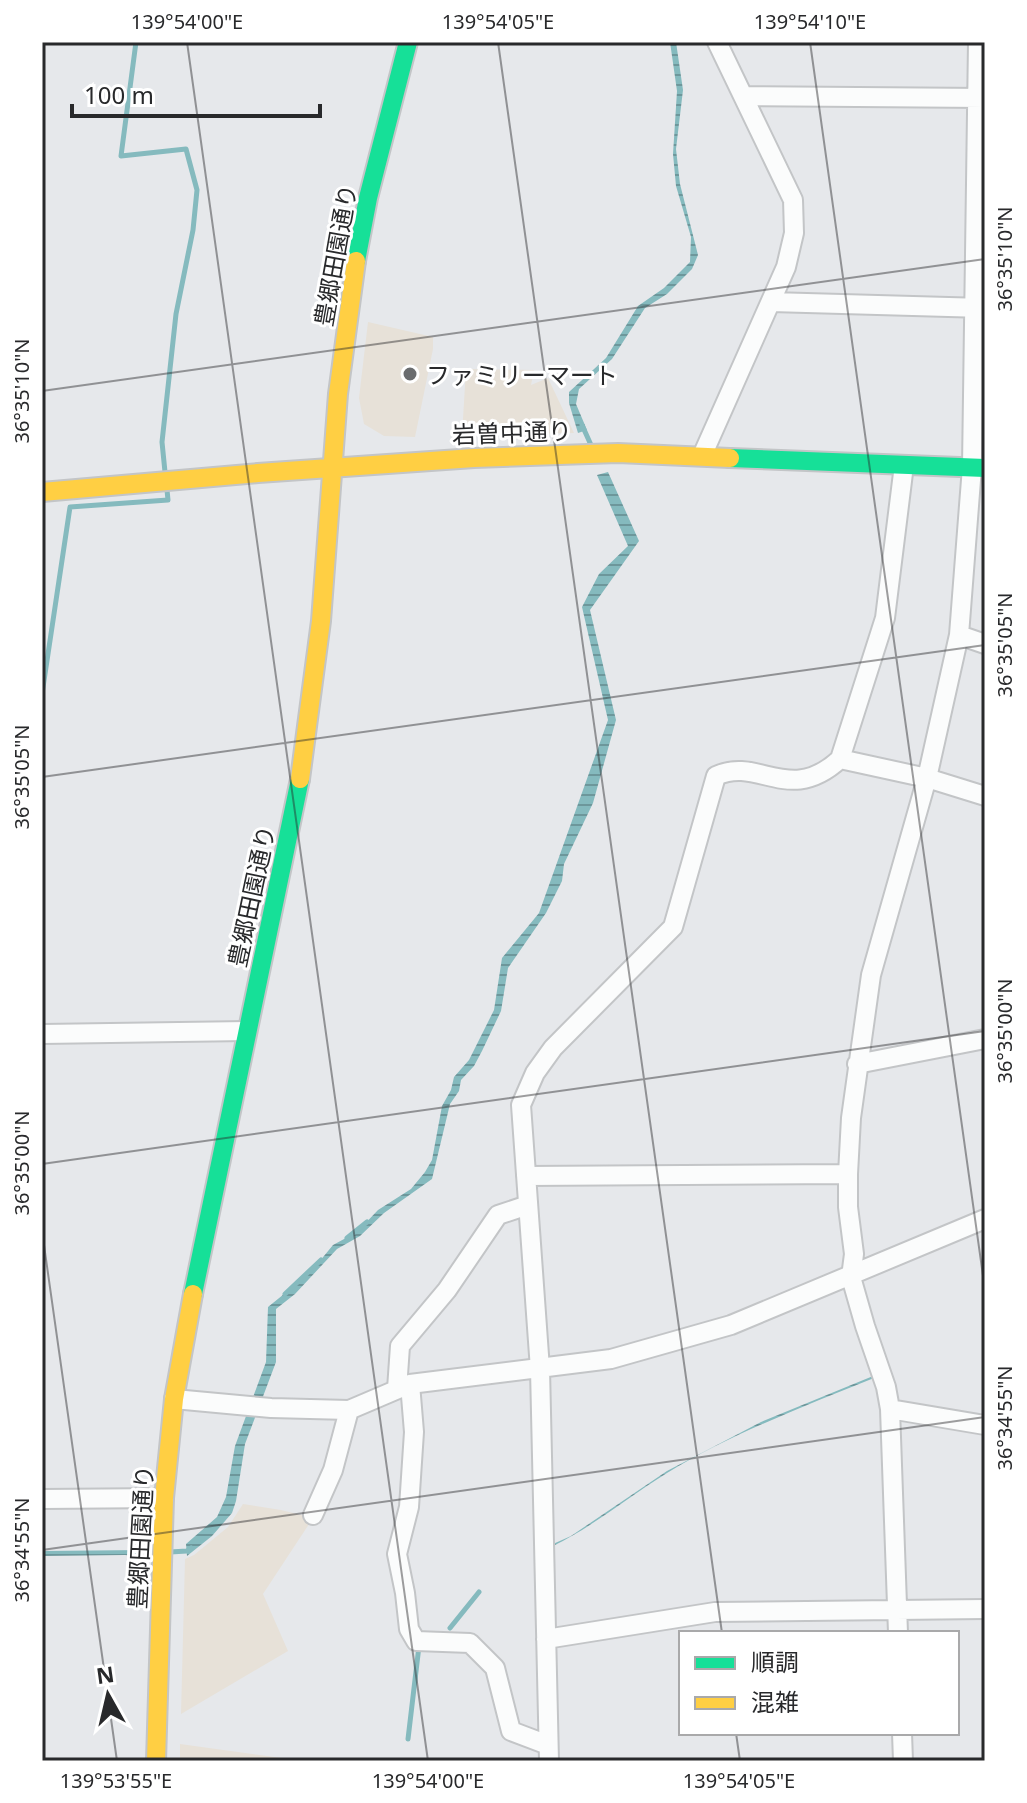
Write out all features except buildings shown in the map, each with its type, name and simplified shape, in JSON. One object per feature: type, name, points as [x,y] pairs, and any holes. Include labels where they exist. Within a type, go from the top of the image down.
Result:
[{"type":"street","name":"豊郷田園通り","points":[[156,1761],[164,1498],[174,1399],[204,1231],[304,760],[321,621],[345,336],[355,265],[374,172],[408,42]]},
{"type":"street","points":[[702,456],[786,267],[794,233],[793,200],[717,42]]},
{"type":"street","points":[[898,1631],[890,1409],[851,1277],[854,1254],[848,1207],[848,1174],[857,1064],[871,975],[927,778],[959,635],[978,468],[981,98],[978,42]]},
{"type":"street","points":[[745,96],[981,98]]},
{"type":"street","points":[[771,302],[980,308]]},
{"type":"street","name":"岩曽中通り","points":[[42,492],[332,465],[579,453],[978,468]]},
{"type":"street","points":[[548,1753],[540,1369],[521,1105],[535,1073],[553,1048],[673,927],[716,776],[729,770],[789,780],[813,779],[840,759],[885,618],[904,465]]},
{"type":"street","points":[[959,635],[985,644]]},
{"type":"street","points":[[840,759],[927,778],[985,796]]},
{"type":"street","points":[[42,1034],[247,1031]]},
{"type":"street","points":[[857,1064],[985,1039]]},
{"type":"street","points":[[526,1176],[848,1174]]},
{"type":"street","points":[[528,1205],[498,1215],[447,1290],[400,1346],[403,1386],[414,1432],[409,1507],[397,1554],[409,1629],[416,1641],[470,1643],[495,1668],[511,1731],[548,1753]]},
{"type":"street","points":[[174,1399],[271,1408],[349,1410],[403,1386],[611,1359],[731,1325],[985,1219]]},
{"type":"street","points":[[890,1409],[985,1425]]},
{"type":"street","points":[[313,1515],[333,1470],[349,1410]]},
{"type":"street","points":[[42,1499],[164,1498]]},
{"type":"street","points":[[546,1639],[715,1612],[985,1609]]},
{"type":"street","points":[[902,1735],[903,1761]]},
{"type":"shaded area","points":[[368,322],[433,337],[415,437],[384,436],[364,424],[359,398]]},
{"type":"shaded area","points":[[466,369],[534,370],[531,385],[548,378],[574,433],[462,435]]},
{"type":"shaded area","points":[[243,1504],[313,1518],[263,1594],[288,1651],[181,1714],[185,1559],[228,1527]]},
{"type":"shaded area","points":[[180,1744],[304,1761],[180,1761]]},
{"type":"water","points":[[670,42],[676,42],[683,90],[676,149],[680,184],[698,255],[692,269],[667,294],[645,308],[612,359],[579,389],[576,404],[587,430],[578,433],[569,392],[606,358],[638,306],[664,288],[690,262],[691,237],[676,186],[673,154],[677,91]]},
{"type":"water","points":[[608,472],[639,541],[590,610],[616,720],[593,803],[564,864],[562,881],[546,913],[508,968],[501,1011],[474,1066],[461,1080],[459,1091],[450,1104],[432,1179],[384,1213],[360,1236],[337,1249],[295,1294],[276,1309],[276,1362],[245,1444],[232,1513],[212,1536],[187,1556],[186,1544],[217,1517],[226,1497],[235,1446],[266,1362],[268,1307],[310,1273],[333,1245],[357,1232],[378,1210],[411,1189],[425,1172],[432,1160],[442,1106],[454,1077],[469,1060],[494,1010],[502,958],[539,913],[608,720],[582,607],[599,574],[628,546],[597,475]]},
{"type":"water","points":[[878,1374],[744,1432],[692,1459],[553,1546],[667,1471],[761,1422]]},
{"type":"water","points":[[143,1550],[143,1557],[42,1556],[42,1551]]},
{"type":"waterway","points":[[136,42],[121,156],[186,149],[197,190],[193,230],[176,314],[162,442],[165,472]]},
{"type":"waterway","points":[[582,425],[591,445]]},
{"type":"waterway","points":[[42,694],[70,507],[168,500],[167,490]]},
{"type":"waterway","points":[[347,1238],[367,1222]]},
{"type":"waterway","points":[[285,1294],[321,1260]]},
{"type":"waterway","points":[[170,1552],[191,1548]]},
{"type":"waterway","points":[[450,1628],[479,1592]]},
{"type":"waterway","points":[[408,1739],[419,1646]]},
{"type":"traffic: fast","points":[[356,261],[368,198],[408,42]]},
{"type":"traffic: fast","points":[[730,458],[985,468]]},
{"type":"traffic: fast","points":[[193,1294],[300,779]]},
{"type":"traffic: slow","points":[[300,779],[321,621],[338,394],[356,261]]},
{"type":"traffic: slow","points":[[42,492],[474,458],[618,453],[730,458]]},
{"type":"traffic: slow","points":[[156,1761],[164,1498],[174,1399],[193,1294]]},
{"type":"place","name":"ファミリーマート","points":[[410,374]]}]
